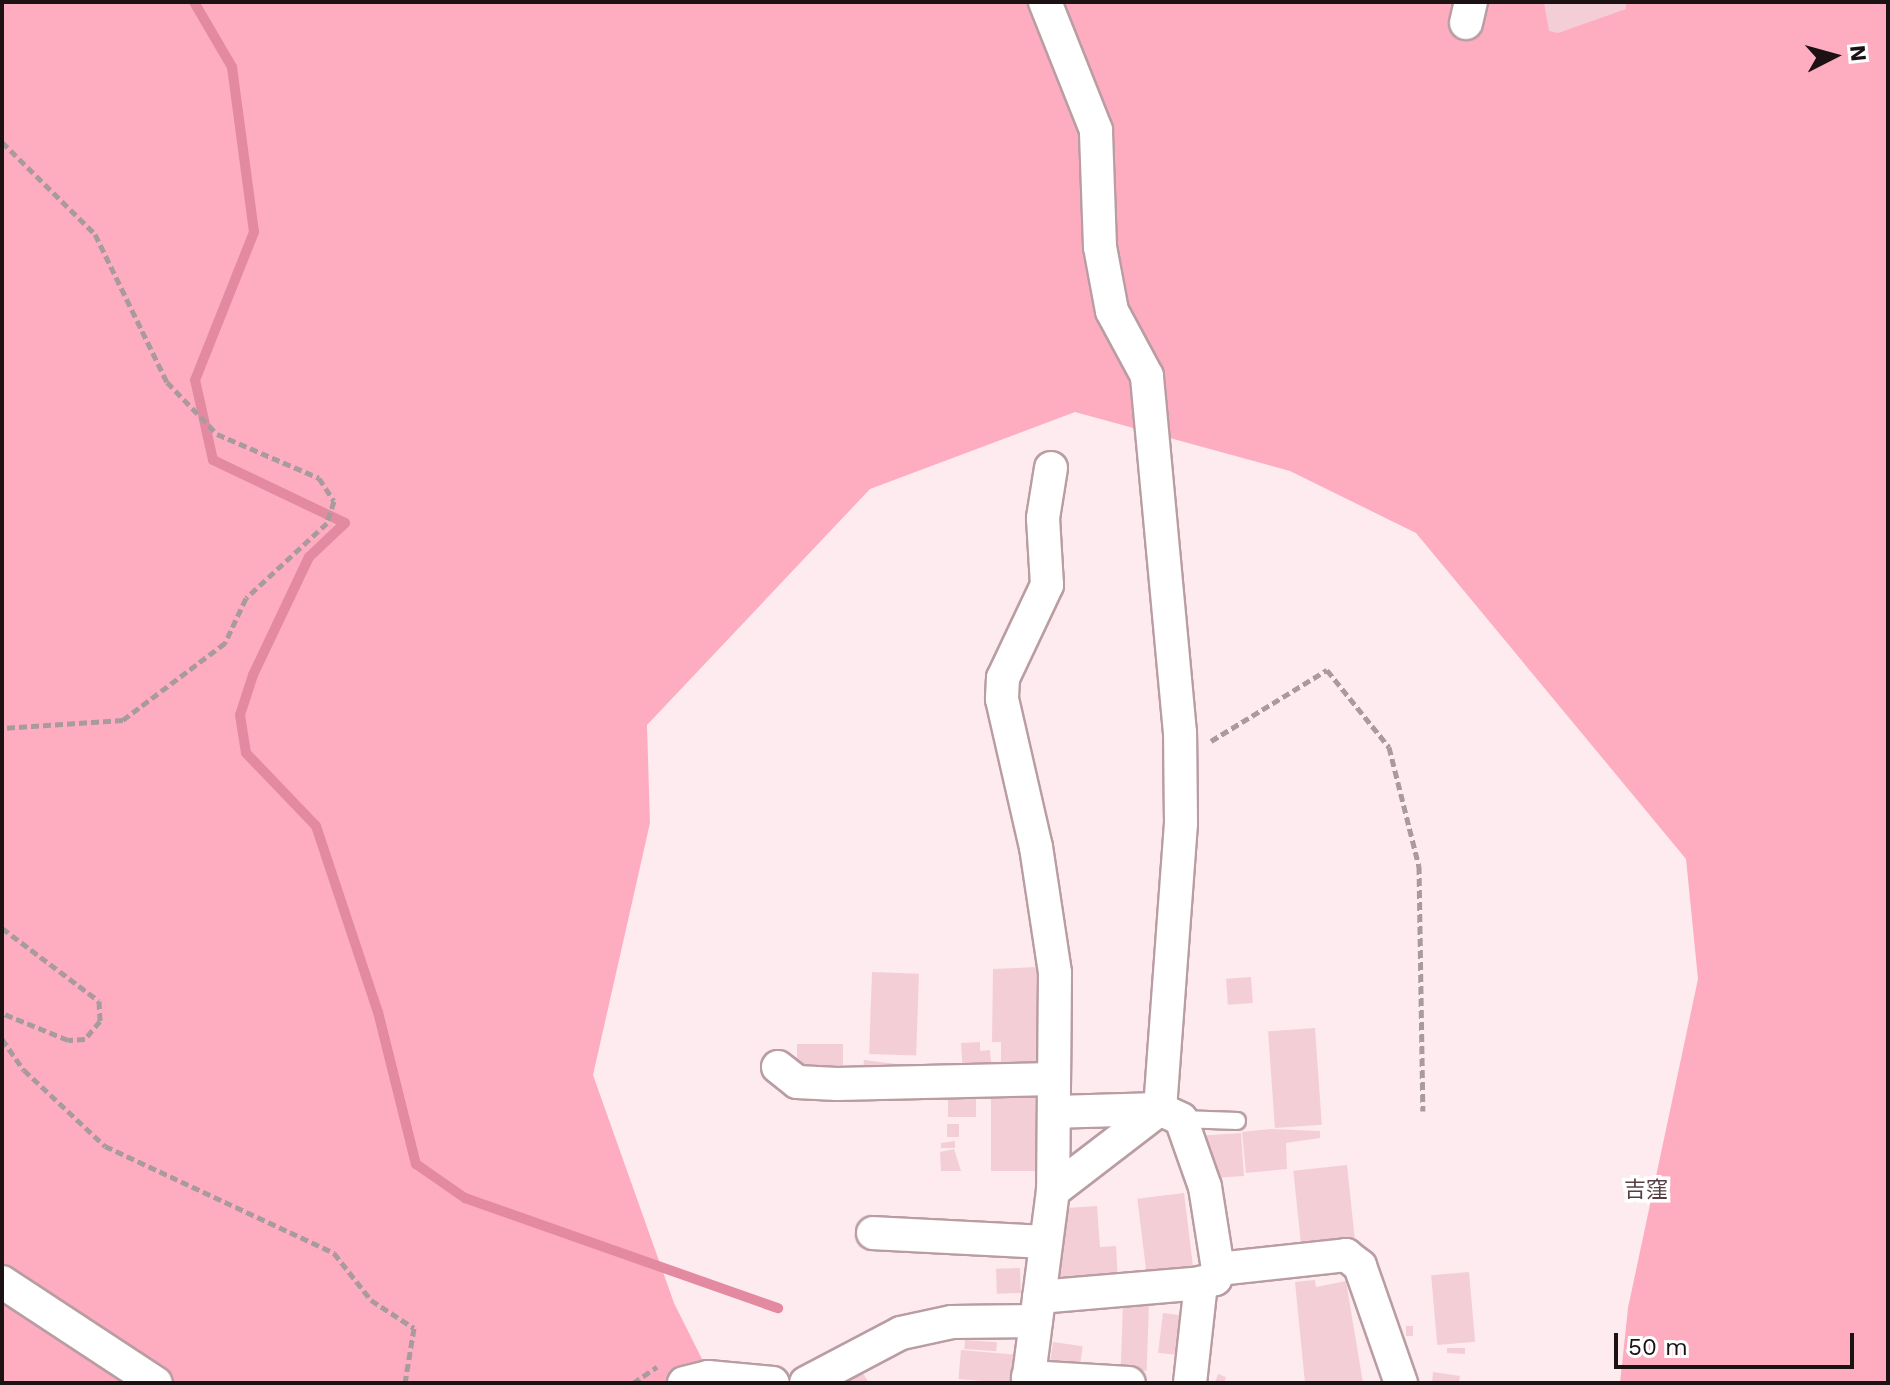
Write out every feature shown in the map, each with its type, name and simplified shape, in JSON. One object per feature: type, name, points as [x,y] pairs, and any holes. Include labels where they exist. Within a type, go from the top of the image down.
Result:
[{"type":"street","points":[[1045,2],[1096,130],[1100,247],[1112,311],[1147,376],[1180,754],[1170,1114],[1205,1187],[1210,1276],[1190,1383]]},
{"type":"street","points":[[1051,468],[1043,518],[1047,585],[1003,678],[1002,699],[1055,973],[1053,1191],[1028,1380],[1129,1383]]},
{"type":"street","points":[[778,1067],[797,1082],[837,1084],[1053,1079]]},
{"type":"street","points":[[1055,1112],[1170,1114]]},
{"type":"street","points":[[1053,1191],[1170,1114]]},
{"type":"street","points":[[873,1233],[1044,1242]]},
{"type":"street","points":[[806,1383],[901,1333],[1210,1276],[1346,1255],[1360,1266],[1401,1383]]},
{"type":"street","points":[[2,1282],[156,1383]]},
{"type":"street","points":[[684,1383],[708,1377],[773,1383]]},
{"type":"lane","points":[[1170,1114],[1237,1121]]},
{"type":"path","points":[[2,142],[95,234],[167,382],[217,434],[319,478],[334,501],[327,523],[246,598],[225,643],[123,720],[2,728]]},
{"type":"path","points":[[1180,754],[1228,733],[1327,670],[1389,747],[1419,866],[1423,1111]]},
{"type":"path","points":[[2,928],[99,1001],[100,1021],[85,1039],[68,1040],[2,1013]]},
{"type":"path","points":[[2,1039],[24,1070],[105,1146],[334,1253],[371,1300],[414,1328],[405,1383]]},
{"type":"shaded area","points":[[2,2],[1888,2],[1888,1383],[1620,1383],[1628,1308],[1698,979],[1686,859],[1416,533],[1290,471],[1075,412],[870,489],[647,725],[650,823],[593,1075],[674,1303],[714,1383],[2,1383]]},
{"type":"building","points":[[1544,2],[1626,2],[1626,9],[1558,33],[1549,31]]},
{"type":"building","points":[[1038,967],[1042,1065],[1001,1069],[1001,1042],[992,1042],[993,969]]},
{"type":"building","points":[[872,972],[919,974],[916,1056],[869,1054]]},
{"type":"building","points":[[1251,977],[1253,1003],[1228,1005],[1226,979]]},
{"type":"building","points":[[1315,1028],[1322,1125],[1275,1128],[1268,1031]]},
{"type":"building","points":[[980,1042],[980,1051],[990,1050],[992,1073],[963,1073],[961,1043]]},
{"type":"building","points":[[797,1044],[843,1044],[843,1066],[797,1066]]},
{"type":"building","points":[[864,1060],[905,1065],[903,1077],[863,1072]]},
{"type":"building","points":[[948,1088],[976,1088],[976,1117],[948,1117]]},
{"type":"building","points":[[991,1091],[1037,1091],[1037,1171],[991,1171]]},
{"type":"building","points":[[947,1124],[959,1124],[959,1137],[947,1137]]},
{"type":"building","points":[[1271,1129],[1320,1131],[1320,1138],[1286,1143],[1287,1169],[1246,1173],[1242,1132]]},
{"type":"building","points":[[1241,1133],[1244,1176],[1207,1178],[1204,1136]]},
{"type":"building","points":[[955,1141],[955,1148],[941,1148],[941,1143]]},
{"type":"building","points":[[954,1149],[961,1171],[941,1171],[940,1152]]},
{"type":"building","points":[[1347,1165],[1355,1240],[1301,1245],[1293,1171]]},
{"type":"building","points":[[1184,1193],[1194,1270],[1147,1276],[1137,1199]]},
{"type":"building","points":[[1097,1206],[1100,1247],[1116,1246],[1118,1281],[1059,1285],[1066,1208]]},
{"type":"building","points":[[1020,1268],[1021,1293],[997,1294],[996,1269]]},
{"type":"building","points":[[1469,1272],[1475,1342],[1437,1345],[1431,1275]]},
{"type":"building","points":[[1315,1280],[1316,1287],[1346,1281],[1363,1383],[1305,1383],[1295,1282]]},
{"type":"building","points":[[1123,1303],[1149,1304],[1147,1371],[1121,1370]]},
{"type":"building","points":[[1163,1313],[1189,1316],[1184,1356],[1158,1353]]},
{"type":"building","points":[[1406,1326],[1413,1326],[1413,1336],[1406,1336]]},
{"type":"building","points":[[965,1340],[997,1342],[996,1351],[964,1349]]},
{"type":"building","points":[[1053,1342],[1083,1346],[1080,1369],[1050,1365]]},
{"type":"building","points":[[1447,1348],[1465,1348],[1465,1354],[1447,1353]]},
{"type":"building","points":[[961,1350],[1016,1355],[1013,1383],[958,1379]]},
{"type":"building","points":[[859,1367],[869,1383],[835,1383]]},
{"type":"building","points":[[1433,1372],[1460,1376],[1459,1383],[1432,1383]]},
{"type":"building","points":[[1218,1374],[1226,1377],[1224,1383],[1215,1383]]},
{"type":"waterway","points":[[194,2],[232,67],[254,232],[195,380],[213,460],[345,523],[309,557],[253,675],[240,715],[246,753],[316,826],[378,1012],[416,1164],[465,1198],[778,1308]]},
{"type":"district","name":"吉窪","points":[[1646,1190]]}]
